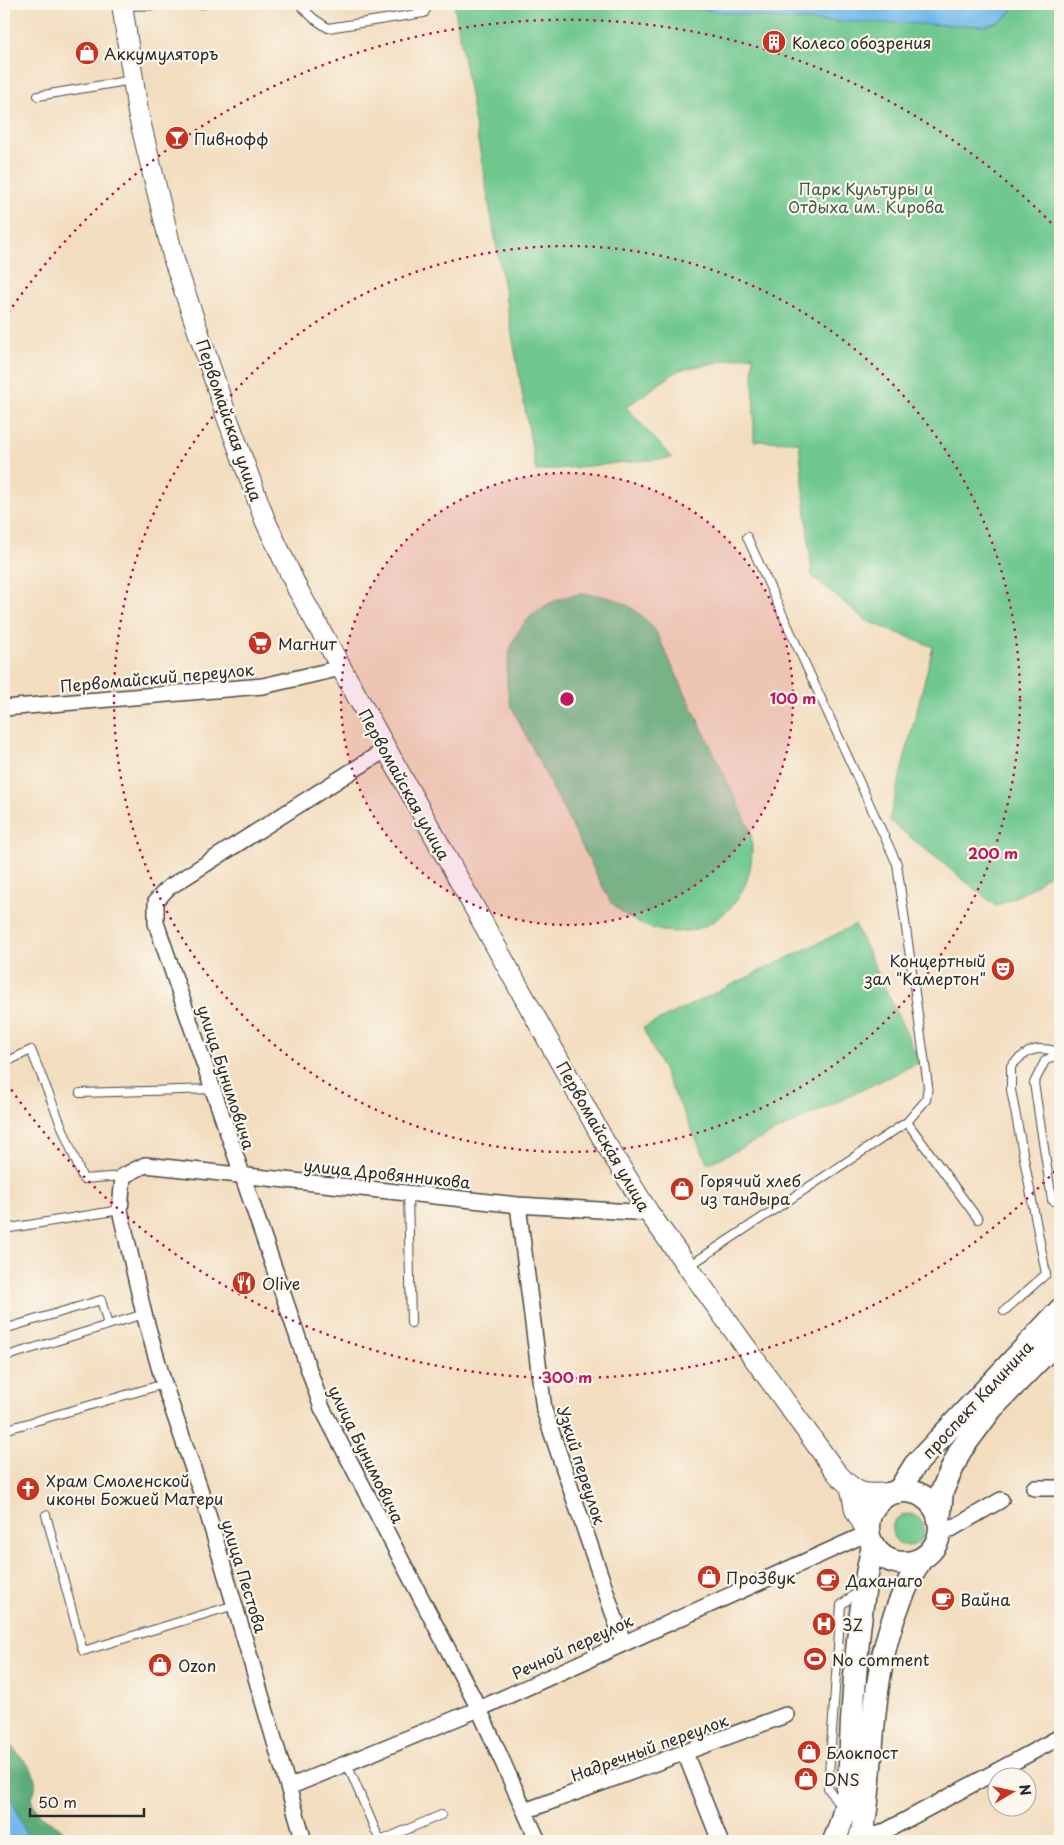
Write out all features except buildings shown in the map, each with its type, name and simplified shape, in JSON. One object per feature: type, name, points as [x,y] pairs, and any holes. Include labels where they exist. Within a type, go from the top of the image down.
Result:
[{"type":"main road","name":"проспект Калинина","points":[[834,1841],[844,1811],[850,1758],[863,1588],[870,1540],[868,1519],[874,1506],[884,1496],[898,1492],[915,1465],[1060,1310]]},
{"type":"main road","name":"проспект Калинина","points":[[939,1529],[942,1491],[960,1451],[992,1408],[1060,1338]]},
{"type":"main road","points":[[860,1840],[876,1687],[885,1640],[903,1590],[921,1559],[932,1550],[939,1529],[935,1509],[925,1498],[912,1492],[898,1492]]},
{"type":"main road","points":[[870,1540],[882,1556],[894,1563],[908,1563],[921,1559]]},
{"type":"street","name":"Первомайская улица","points":[[122,5],[132,80],[144,140],[174,260],[227,417],[265,520],[298,590],[385,750],[604,1141],[649,1213],[687,1267],[821,1453],[851,1489],[855,1510],[870,1540]]},
{"type":"street","name":"Первомайский переулок","points":[[4,708],[263,686],[341,668]]},
{"type":"street","name":"улица Бунимовича","points":[[385,750],[168,888],[156,901],[156,923],[322,1408],[479,1709],[538,1841]]},
{"type":"street","name":"улица Дровянникова","points":[[124,1176],[144,1166],[518,1205],[649,1213]]},
{"type":"street","name":"улица Пестова","points":[[124,1176],[120,1210],[144,1314],[164,1384],[204,1501],[304,1841]]},
{"type":"street","name":"Узкий переулок","points":[[518,1205],[544,1410],[624,1642]]},
{"type":"street","points":[[1034,1488],[1060,1488]]},
{"type":"street","points":[[851,1489],[868,1495],[898,1492]]},
{"type":"street","points":[[939,1529],[1002,1500]]},
{"type":"street","name":"Речной переулок","points":[[289,1787],[479,1709],[624,1642],[870,1540]]},
{"type":"street","name":"Надречный переулок","points":[[525,1811],[786,1715]]},
{"type":"street","points":[[860,1840],[880,1834],[1060,1737]]},
{"type":"street","points":[[685,1753],[720,1841]]},
{"type":"lane","points":[[122,5],[204,4]]},
{"type":"lane","points":[[299,4],[313,18],[328,28],[424,13],[429,4]]},
{"type":"lane","points":[[38,96],[132,80]]},
{"type":"lane","points":[[687,1267],[907,1122],[926,1100],[928,1086],[897,864],[747,537]]},
{"type":"lane","points":[[1004,1310],[1046,1274],[1011,1090],[1011,1066],[1024,1053],[1041,1047],[1060,1052]]},
{"type":"lane","points":[[4,1063],[31,1050],[83,1179],[124,1176]]},
{"type":"lane","points":[[1060,1052],[1044,1061],[1034,1083],[1052,1200],[1060,1204]]},
{"type":"lane","points":[[80,1093],[214,1089]]},
{"type":"lane","points":[[907,1122],[978,1219]]},
{"type":"lane","points":[[408,1193],[411,1323]]},
{"type":"lane","points":[[4,1229],[120,1210]]},
{"type":"lane","points":[[4,1329],[101,1300],[108,1325]]},
{"type":"lane","points":[[4,1357],[144,1314]]},
{"type":"lane","points":[[4,1430],[164,1384]]},
{"type":"lane","points":[[46,1514],[83,1651],[235,1606]]},
{"type":"lane","points":[[347,1764],[380,1841],[441,1815]]},
{"type":"green space","name":"Парк Культуры и Отдыха им. Кирова","points":[[454,4],[1060,4],[1060,881],[1052,872],[1029,890],[996,906],[889,820],[933,647],[865,620],[812,576],[799,442],[754,441],[753,355],[679,370],[626,407],[672,458],[536,471]]},
{"type":"green space","points":[[581,594],[604,596],[623,603],[641,615],[656,632],[750,829],[751,860],[744,887],[730,909],[710,924],[686,931],[660,931],[635,921],[610,901],[511,706],[507,685],[507,666],[511,648],[518,632],[529,618],[543,607],[560,599]]},
{"type":"green space","points":[[855,925],[920,1062],[708,1164],[643,1028]]},
{"type":"green space","points":[[908,1514],[914,1515],[919,1519],[923,1524],[923,1536],[919,1541],[914,1545],[908,1546],[902,1545],[897,1541],[893,1536],[892,1530],[893,1524],[897,1519],[902,1515]]},
{"type":"green space","points":[[4,1735],[33,1772],[35,1789],[31,1799],[35,1808],[44,1818],[60,1827],[70,1841],[29,1841],[4,1780]]},
{"type":"water","points":[[657,4],[1015,4],[1004,19],[985,26],[788,20]]},
{"type":"water","points":[[4,1780],[29,1841],[4,1841]]},
{"type":"place","name":"Колесо обозрения","points":[[774,42]]},
{"type":"place","name":"Аккумуляторъ","points":[[87,53]]},
{"type":"place","name":"Пивнофф","points":[[177,138]]},
{"type":"place","name":"Магнит","points":[[260,643]]},
{"type":"place","name":"Концертный зал \"Камертон\"","points":[[1003,969]]},
{"type":"place","name":"Горячий хлеб из тандыра","points":[[682,1189]]},
{"type":"place","name":"Olive","points":[[244,1283]]},
{"type":"place","name":"Храм Смоленской иконы Божией Матери","points":[[28,1489]]},
{"type":"place","name":"ПроЗвук","points":[[709,1577]]},
{"type":"place","name":"Даханаго","points":[[828,1580]]},
{"type":"place","name":"Вайна","points":[[943,1599]]},
{"type":"place","name":"3Z","points":[[824,1624]]},
{"type":"place","name":"No comment","points":[[815,1659]]},
{"type":"place","name":"Ozon","points":[[160,1665]]},
{"type":"place","name":"Блокпост","points":[[809,1752]]},
{"type":"place","name":"DNS","points":[[806,1779]]}]
